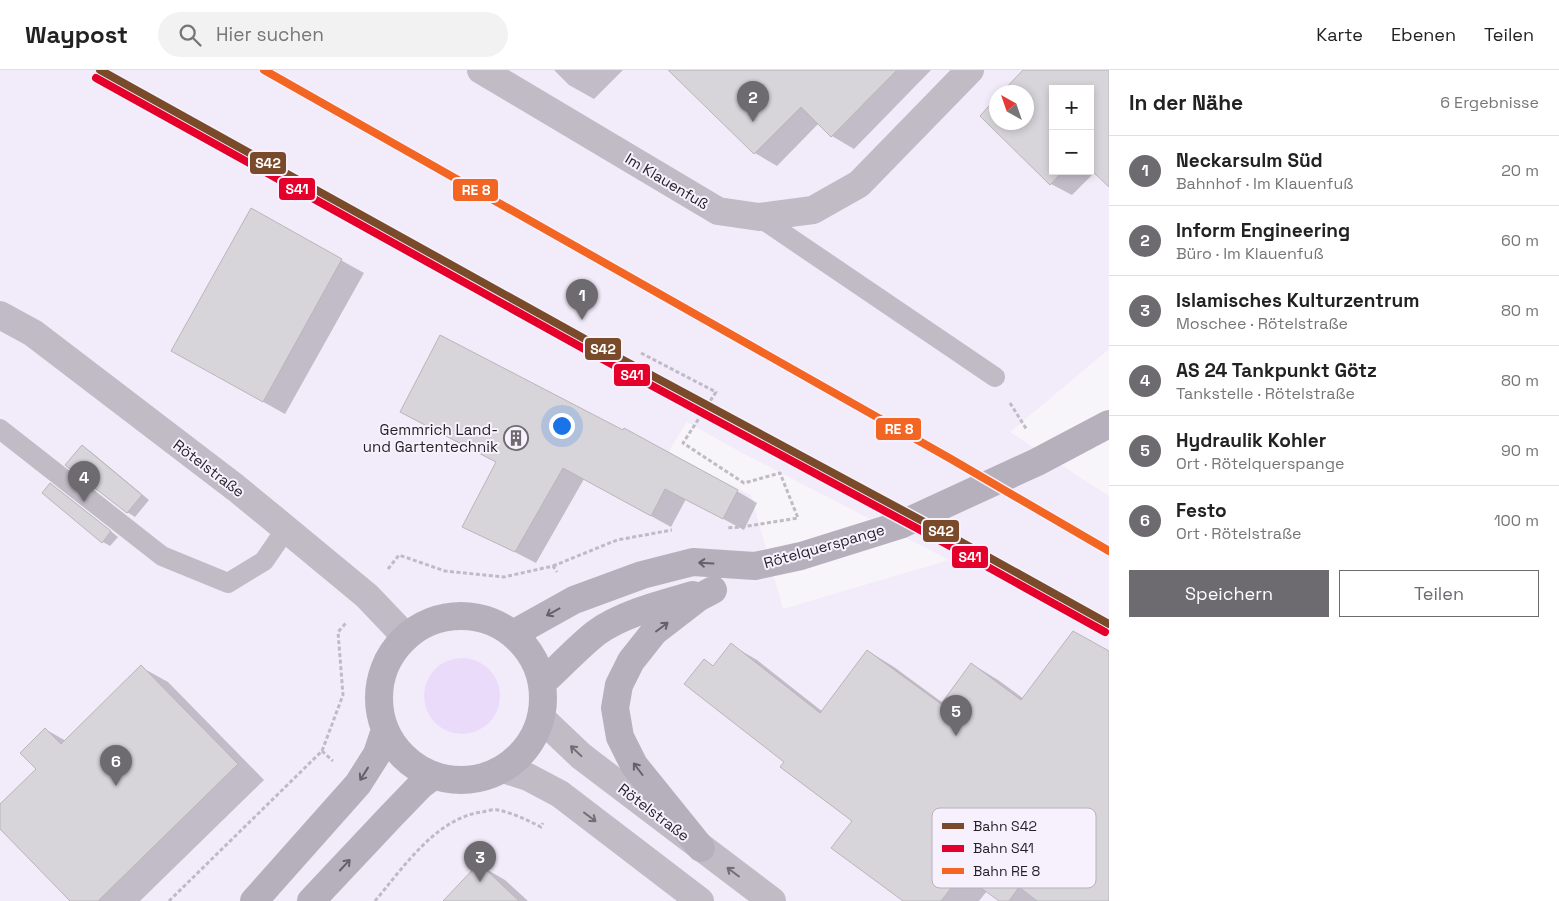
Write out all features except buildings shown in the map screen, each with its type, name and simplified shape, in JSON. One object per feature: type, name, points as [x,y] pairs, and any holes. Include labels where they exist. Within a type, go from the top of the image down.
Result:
[{"type":"main road","name":"Rötelquerspange","points":[[513,634],[574,600],[642,575],[693,562],[755,566],[801,556],[900,525],[978,490],[1109,424]]},
{"type":"main road","name":"Rötelquerspange","points":[[542,683],[596,634],[614,622],[661,604],[713,590],[755,566]]},
{"type":"main road","points":[[701,848],[634,765],[620,737],[615,708],[619,685],[631,661],[654,632],[698,598],[713,590]]},
{"type":"main road","points":[[470,616],[493,622],[513,634],[526,648],[536,665],[542,683],[543,701],[540,718],[533,738],[520,755],[503,768],[487,776],[469,780],[451,780],[433,776],[413,765],[396,750],[385,730],[379,711],[379,690],[383,671],[392,652],[406,637],[425,624],[447,617],[470,616]]},
{"type":"main road","points":[[254,901],[358,784],[377,754],[385,730]]},
{"type":"main road","points":[[312,901],[421,785],[433,776]]},
{"type":"street","name":"Im Klauenfuß","points":[[481,70],[718,211],[759,217],[813,210],[859,184],[970,70]]},
{"type":"street","name":"Rötelstraße","points":[[0,316],[33,333],[236,488],[367,596],[406,637]]},
{"type":"street","name":"Rötelstraße","points":[[540,718],[582,756],[772,901]]},
{"type":"street","points":[[503,768],[528,776],[560,794],[700,901]]},
{"type":"lane","points":[[759,217],[995,377]]},
{"type":"lane","points":[[0,429],[162,556],[228,584],[264,561],[286,528]]},
{"type":"path","points":[[642,353],[716,392],[683,443],[744,482],[780,473],[798,518]]},
{"type":"path","points":[[995,377],[1030,436]]},
{"type":"path","points":[[169,901],[322,751],[343,695],[338,632],[399,555],[445,571],[504,578],[552,566],[574,600]]},
{"type":"path","points":[[375,901],[424,843],[454,821],[475,813],[496,810],[518,816],[541,827],[560,794]]},
{"type":"shaded area","points":[[0,70],[1109,70],[1109,349],[1010,432],[1109,496],[1109,901],[0,901]],"holes":[[[687,422],[949,560],[783,609],[751,495],[668,452]]]},
{"type":"shaded area","points":[[462,658],[476,661],[489,669],[497,682],[500,696],[497,710],[489,723],[476,731],[462,734],[448,731],[435,723],[427,710],[424,696],[427,682],[435,669],[448,661]]},
{"type":"rail line","name":"S42","points":[[100,70],[610,353],[954,538],[1109,624]]},
{"type":"rail line","name":"S41","points":[[96,78],[606,361],[950,546],[1105,632]]},
{"type":"transit line","points":[[264,70],[951,459],[1109,551]]},
{"type":"place","name":"Inform Engineering","points":[[753,122]]},
{"type":"place","name":"Neckarsulm Süd","points":[[582,320]]},
{"type":"place","name":"Gemmrich Land- und Gartentechnik","points":[[516,438]]},
{"type":"place","name":"AS 24 Tankpunkt Götz","points":[[84,502]]},
{"type":"place","name":"Hydraulik Kohler","points":[[956,736]]},
{"type":"place","name":"Festo","points":[[116,786]]},
{"type":"place","name":"Islamisches Kulturzentrum","points":[[480,882]]}]
